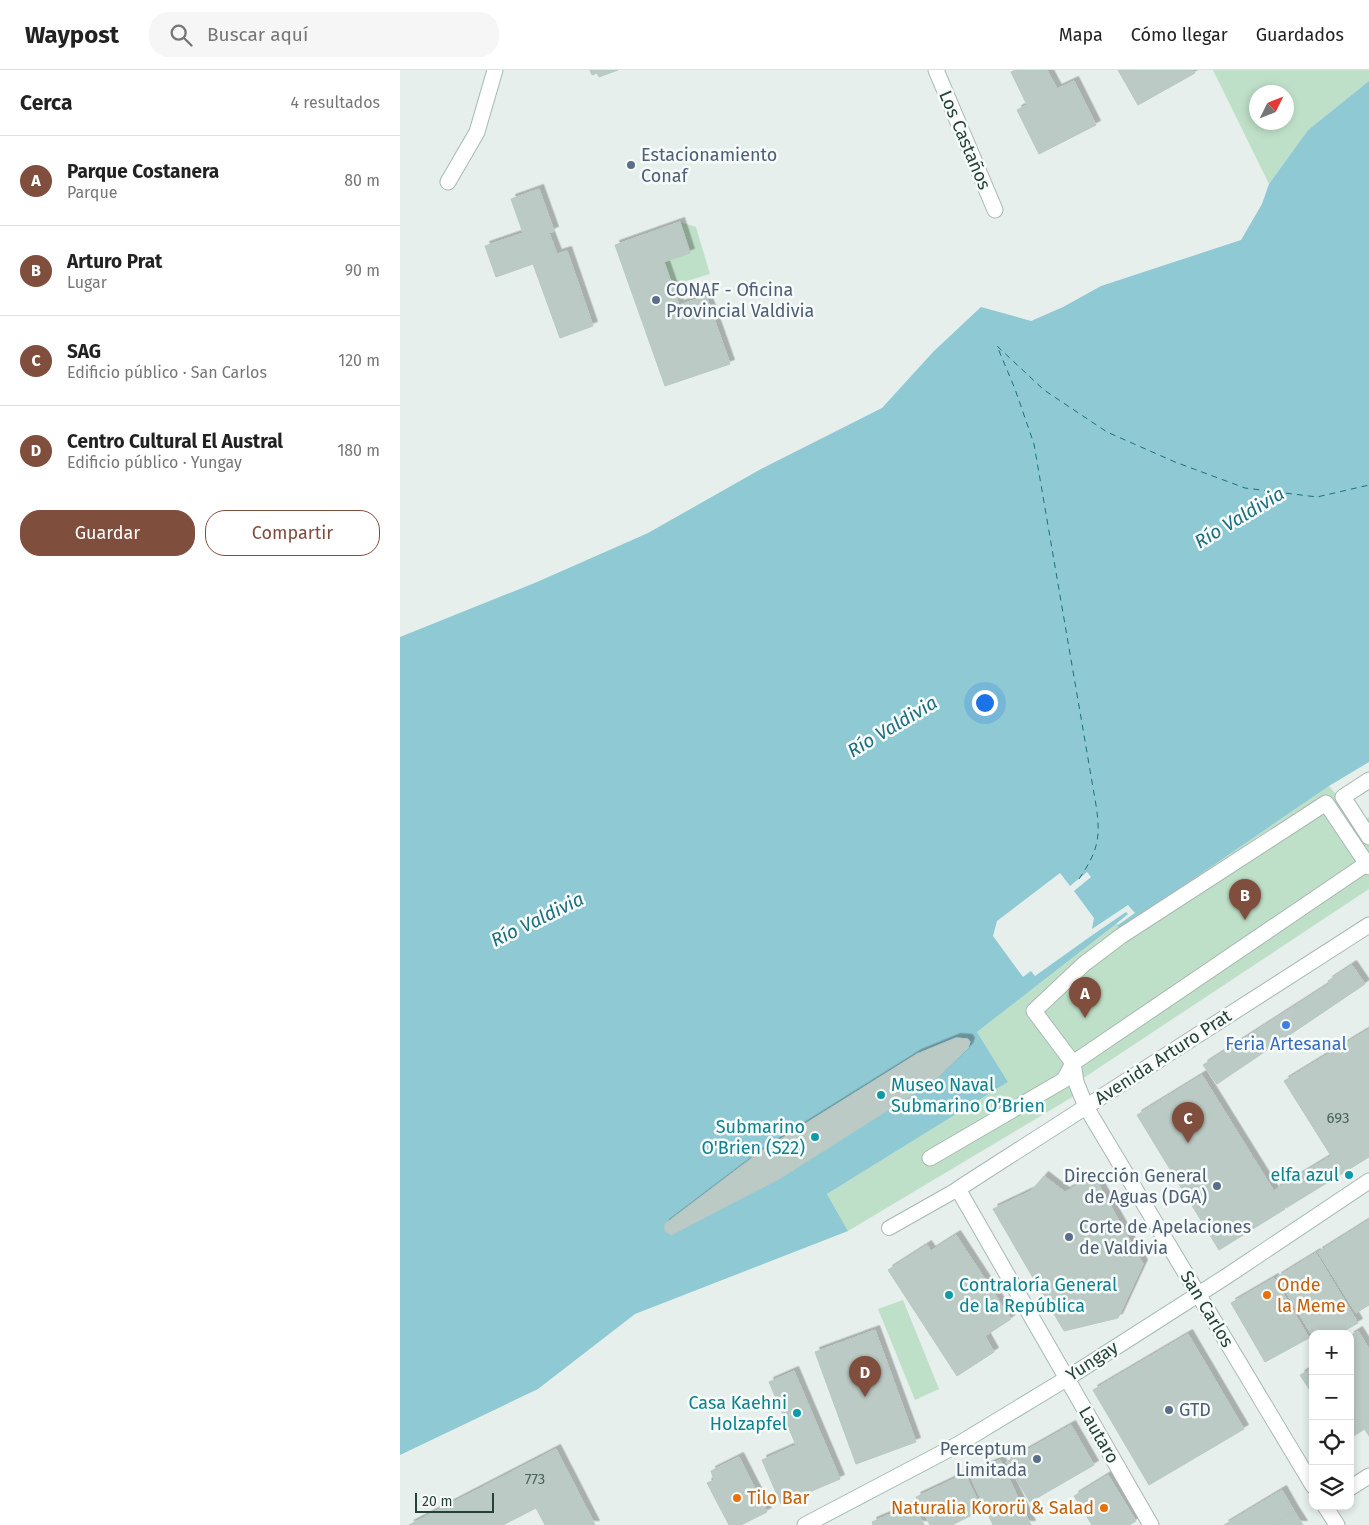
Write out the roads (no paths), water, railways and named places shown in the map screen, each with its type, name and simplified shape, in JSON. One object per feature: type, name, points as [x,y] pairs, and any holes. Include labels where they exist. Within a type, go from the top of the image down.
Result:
[{"type":"street","points":[[448,182],[477,132],[495,70]]},
{"type":"street","name":"Los Castaños","points":[[936,70],[995,210]]},
{"type":"street","points":[[1365,831],[1343,797],[1369,780]]},
{"type":"street","points":[[930,1158],[1064,1080],[1073,1063],[1368,864],[1326,803],[1121,936],[1084,964],[1034,1011],[1073,1063]]},
{"type":"street","name":"Avenida Arturo Prat","points":[[958,1189],[1369,925]]},
{"type":"street","name":"San Carlos","points":[[1073,1063],[1076,1082],[1086,1107],[1309,1479]]},
{"type":"street","name":"Yungay","points":[[805,1525],[956,1445],[1066,1379],[1369,1181]]},
{"type":"street","name":"Lautaro","points":[[958,1189],[1151,1525]]},
{"type":"street","points":[[1354,1485],[1369,1476]]},
{"type":"street","points":[[1328,1510],[1337,1525]]},
{"type":"lane","points":[[889,1228],[958,1189]]},
{"type":"water","name":"Río Valdivia","points":[[1369,81],[1369,762],[1329,786],[1120,929],[1116,924],[977,1032],[1008,1082],[827,1194],[848,1231],[635,1314],[538,1389],[400,1455],[400,637],[537,582],[648,533],[761,469],[882,408],[934,351],[981,307],[1031,321],[1063,307],[1101,286],[1241,240],[1262,204],[1269,184],[1308,130]]},
{"type":"place","name":"Estacionamiento Conaf","points":[[631,165]]},
{"type":"place","name":"CONAF - Oficina Provincial Valdivia","points":[[656,300]]},
{"type":"place","name":"Arturo Prat","points":[[1245,920]]},
{"type":"place","name":"Parque Costanera","points":[[1085,1018]]},
{"type":"place","name":"Feria Artesanal","points":[[1286,1025]]},
{"type":"place","name":"Museo Naval Submarino O’Brien","points":[[881,1095]]},
{"type":"place","name":"Submarino O'Brien (S22)","points":[[815,1137]]},
{"type":"place","name":"SAG","points":[[1188,1143]]},
{"type":"place","name":"elfa azul","points":[[1349,1175]]},
{"type":"place","name":"Dirección General de Aguas (DGA)","points":[[1217,1186]]},
{"type":"place","name":"Corte de Apelaciones de Valdivia","points":[[1069,1237]]},
{"type":"place","name":"Contraloría General de la República","points":[[949,1295]]},
{"type":"place","name":"Onde la Meme","points":[[1267,1295]]},
{"type":"place","name":"Centro Cultural El Austral","points":[[865,1397]]},
{"type":"place","name":"GTD","points":[[1169,1410]]},
{"type":"place","name":"Casa Kaehni Holzapfel","points":[[797,1413]]},
{"type":"place","name":"Perceptum Limitada","points":[[1037,1459]]},
{"type":"place","name":"Tilo Bar","points":[[737,1498]]},
{"type":"place","name":"Naturalia Kororü & Salad","points":[[1104,1508]]}]
